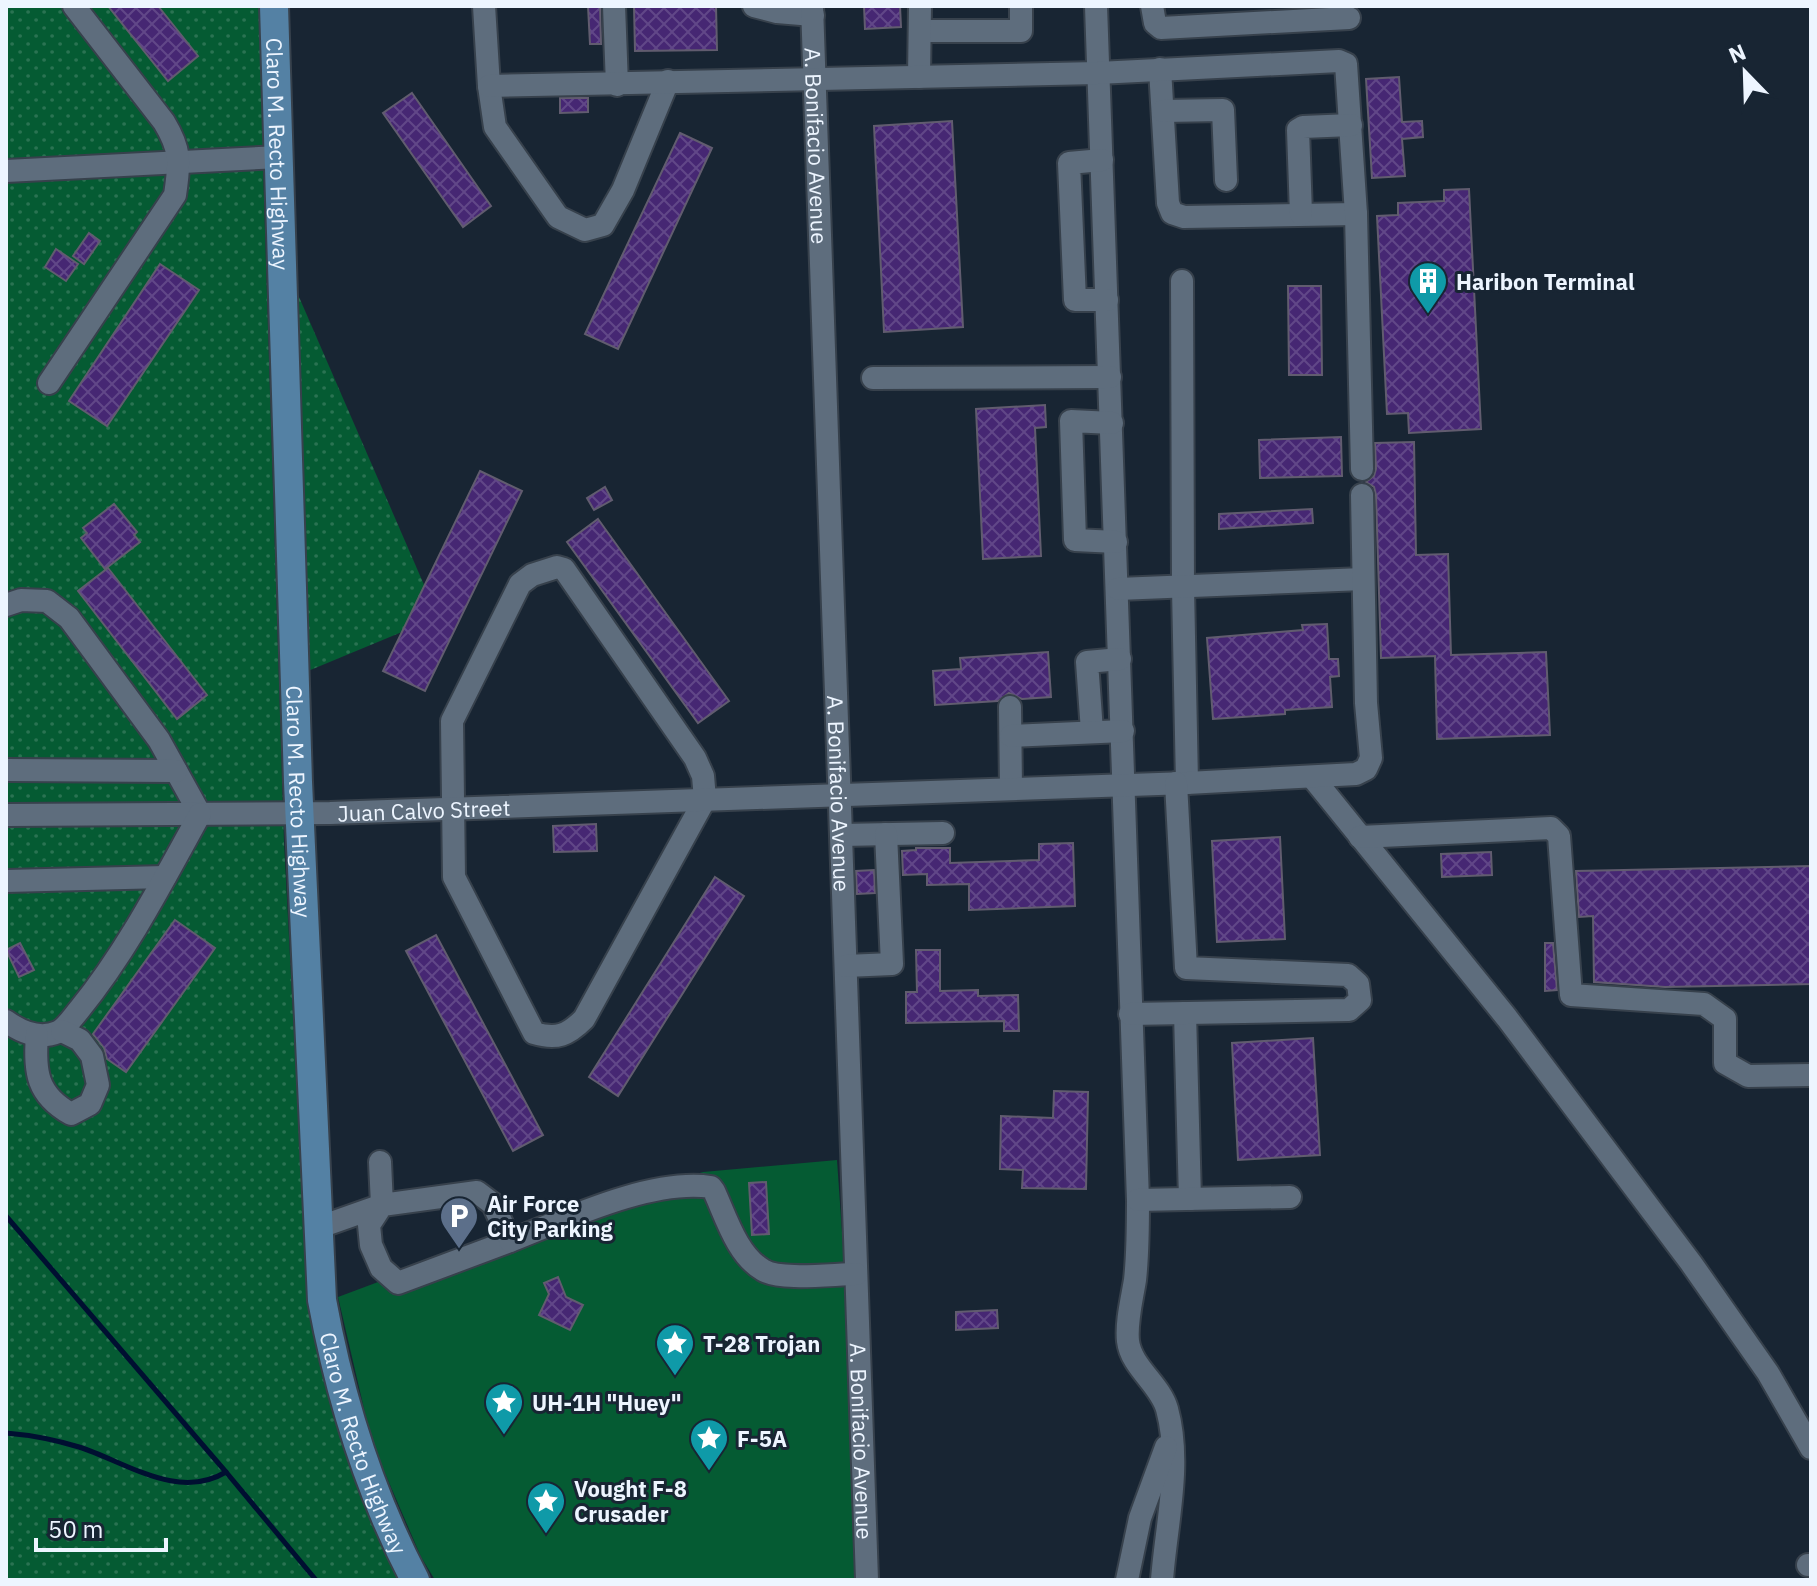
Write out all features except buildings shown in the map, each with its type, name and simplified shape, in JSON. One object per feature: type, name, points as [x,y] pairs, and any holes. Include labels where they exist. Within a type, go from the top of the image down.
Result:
[{"type":"main road","name":"Claro M. Recto Highway","points":[[274,6],[300,813],[322,1300],[345,1403],[375,1492],[415,1580]]},
{"type":"street","points":[[49,383],[175,195],[180,163],[176,142],[164,122],[74,6]]},
{"type":"street","points":[[484,6],[495,127],[558,217],[585,230],[603,225],[623,190],[668,81]]},
{"type":"street","points":[[614,6],[617,85]]},
{"type":"street","points":[[754,6],[777,12],[813,10]]},
{"type":"street","points":[[919,77],[920,6]]},
{"type":"street","points":[[920,31],[1021,31],[1021,6]]},
{"type":"street","points":[[1096,6],[1138,1200],[1137,1257],[1128,1341],[1135,1359],[1166,1407],[1172,1436],[1171,1502],[1162,1580]]},
{"type":"street","points":[[1152,6],[1155,23],[1161,28],[1349,18]]},
{"type":"street","name":"A. Bonifacio Avenue","points":[[813,10],[867,1580]]},
{"type":"street","points":[[489,86],[1098,73],[1339,61],[1346,64],[1356,214],[1362,469]]},
{"type":"street","points":[[1160,69],[1168,203],[1172,213],[1184,217],[1356,214]]},
{"type":"street","points":[[1163,111],[1223,110],[1226,180]]},
{"type":"street","points":[[1301,214],[1298,130],[1303,127],[1351,125]]},
{"type":"street","points":[[6,171],[279,157]]},
{"type":"street","points":[[1102,160],[1069,163],[1075,300],[1107,300]]},
{"type":"street","points":[[1130,1014],[1349,1010],[1360,1000],[1358,984],[1348,975],[1186,968],[1181,783],[1182,281]]},
{"type":"street","points":[[873,378],[1110,377]]},
{"type":"street","points":[[1112,423],[1071,421],[1075,540],[1116,542]]},
{"type":"street","name":"Juan Calvo Street","points":[[6,815],[453,809],[1356,774],[1366,769],[1371,758],[1366,703],[1362,495]]},
{"type":"street","points":[[557,567],[564,569],[695,758],[703,776],[705,799],[584,1019],[570,1033],[551,1038],[534,1033],[454,877],[452,721],[520,584],[532,575],[557,567]]},
{"type":"street","points":[[1118,589],[1363,579]]},
{"type":"street","points":[[6,605],[21,600],[47,601],[69,618],[159,740],[200,814],[128,939],[62,1031]]},
{"type":"street","points":[[1092,731],[1087,662],[1120,659]]},
{"type":"street","points":[[1010,707],[1011,788]]},
{"type":"street","points":[[1011,736],[1123,731]]},
{"type":"street","points":[[6,770],[176,771]]},
{"type":"street","points":[[1313,778],[1507,1018],[1691,1263],[1768,1373],[1811,1448]]},
{"type":"street","points":[[1360,837],[1551,828],[1559,836],[1571,995],[1704,1004],[1725,1019],[1725,1063],[1748,1076],[1811,1075]]},
{"type":"street","points":[[842,835],[943,833]]},
{"type":"street","points":[[846,966],[892,964],[886,834]]},
{"type":"street","points":[[6,881],[165,877]]},
{"type":"street","points":[[1185,1013],[1190,1199]]},
{"type":"street","points":[[6,1021],[37,1035],[62,1031],[80,1040],[92,1056],[98,1085],[90,1104],[71,1114],[47,1096],[40,1083],[37,1035]]},
{"type":"street","points":[[380,1162],[382,1205],[369,1225],[371,1245],[381,1268],[398,1283],[616,1202],[672,1186],[693,1184],[711,1187],[748,1258],[765,1272],[788,1275],[856,1274]]},
{"type":"street","points":[[317,1228],[382,1205],[477,1192],[493,1204],[510,1241]]},
{"type":"street","points":[[1138,1200],[1290,1197]]},
{"type":"street","points":[[1127,1580],[1140,1518],[1172,1436]]},
{"type":"green space","points":[[6,6],[262,6],[263,166],[284,842],[310,1292],[405,1580],[6,1580]]},
{"type":"green space","points":[[296,290],[438,617],[308,671]]},
{"type":"green space","points":[[837,1160],[845,1275],[855,1580],[435,1580],[421,1557],[372,1443],[338,1297],[509,1233],[703,1172]]},
{"type":"waterway","points":[[6,1216],[226,1472]]},
{"type":"waterway","points":[[6,1433],[79,1447],[171,1481],[208,1480],[226,1472],[316,1580]]},
{"type":"place","name":"Haribon Terminal","points":[[1428,315]]},
{"type":"place","name":"Air Force City Parking","points":[[459,1250]]},
{"type":"place","name":"T-28 Trojan","points":[[675,1377]]},
{"type":"place","name":"UH-1H \"Huey\"","points":[[504,1436]]},
{"type":"place","name":"F-5A","points":[[709,1472]]},
{"type":"place","name":"Vought F-8 Crusader","points":[[546,1535]]}]
